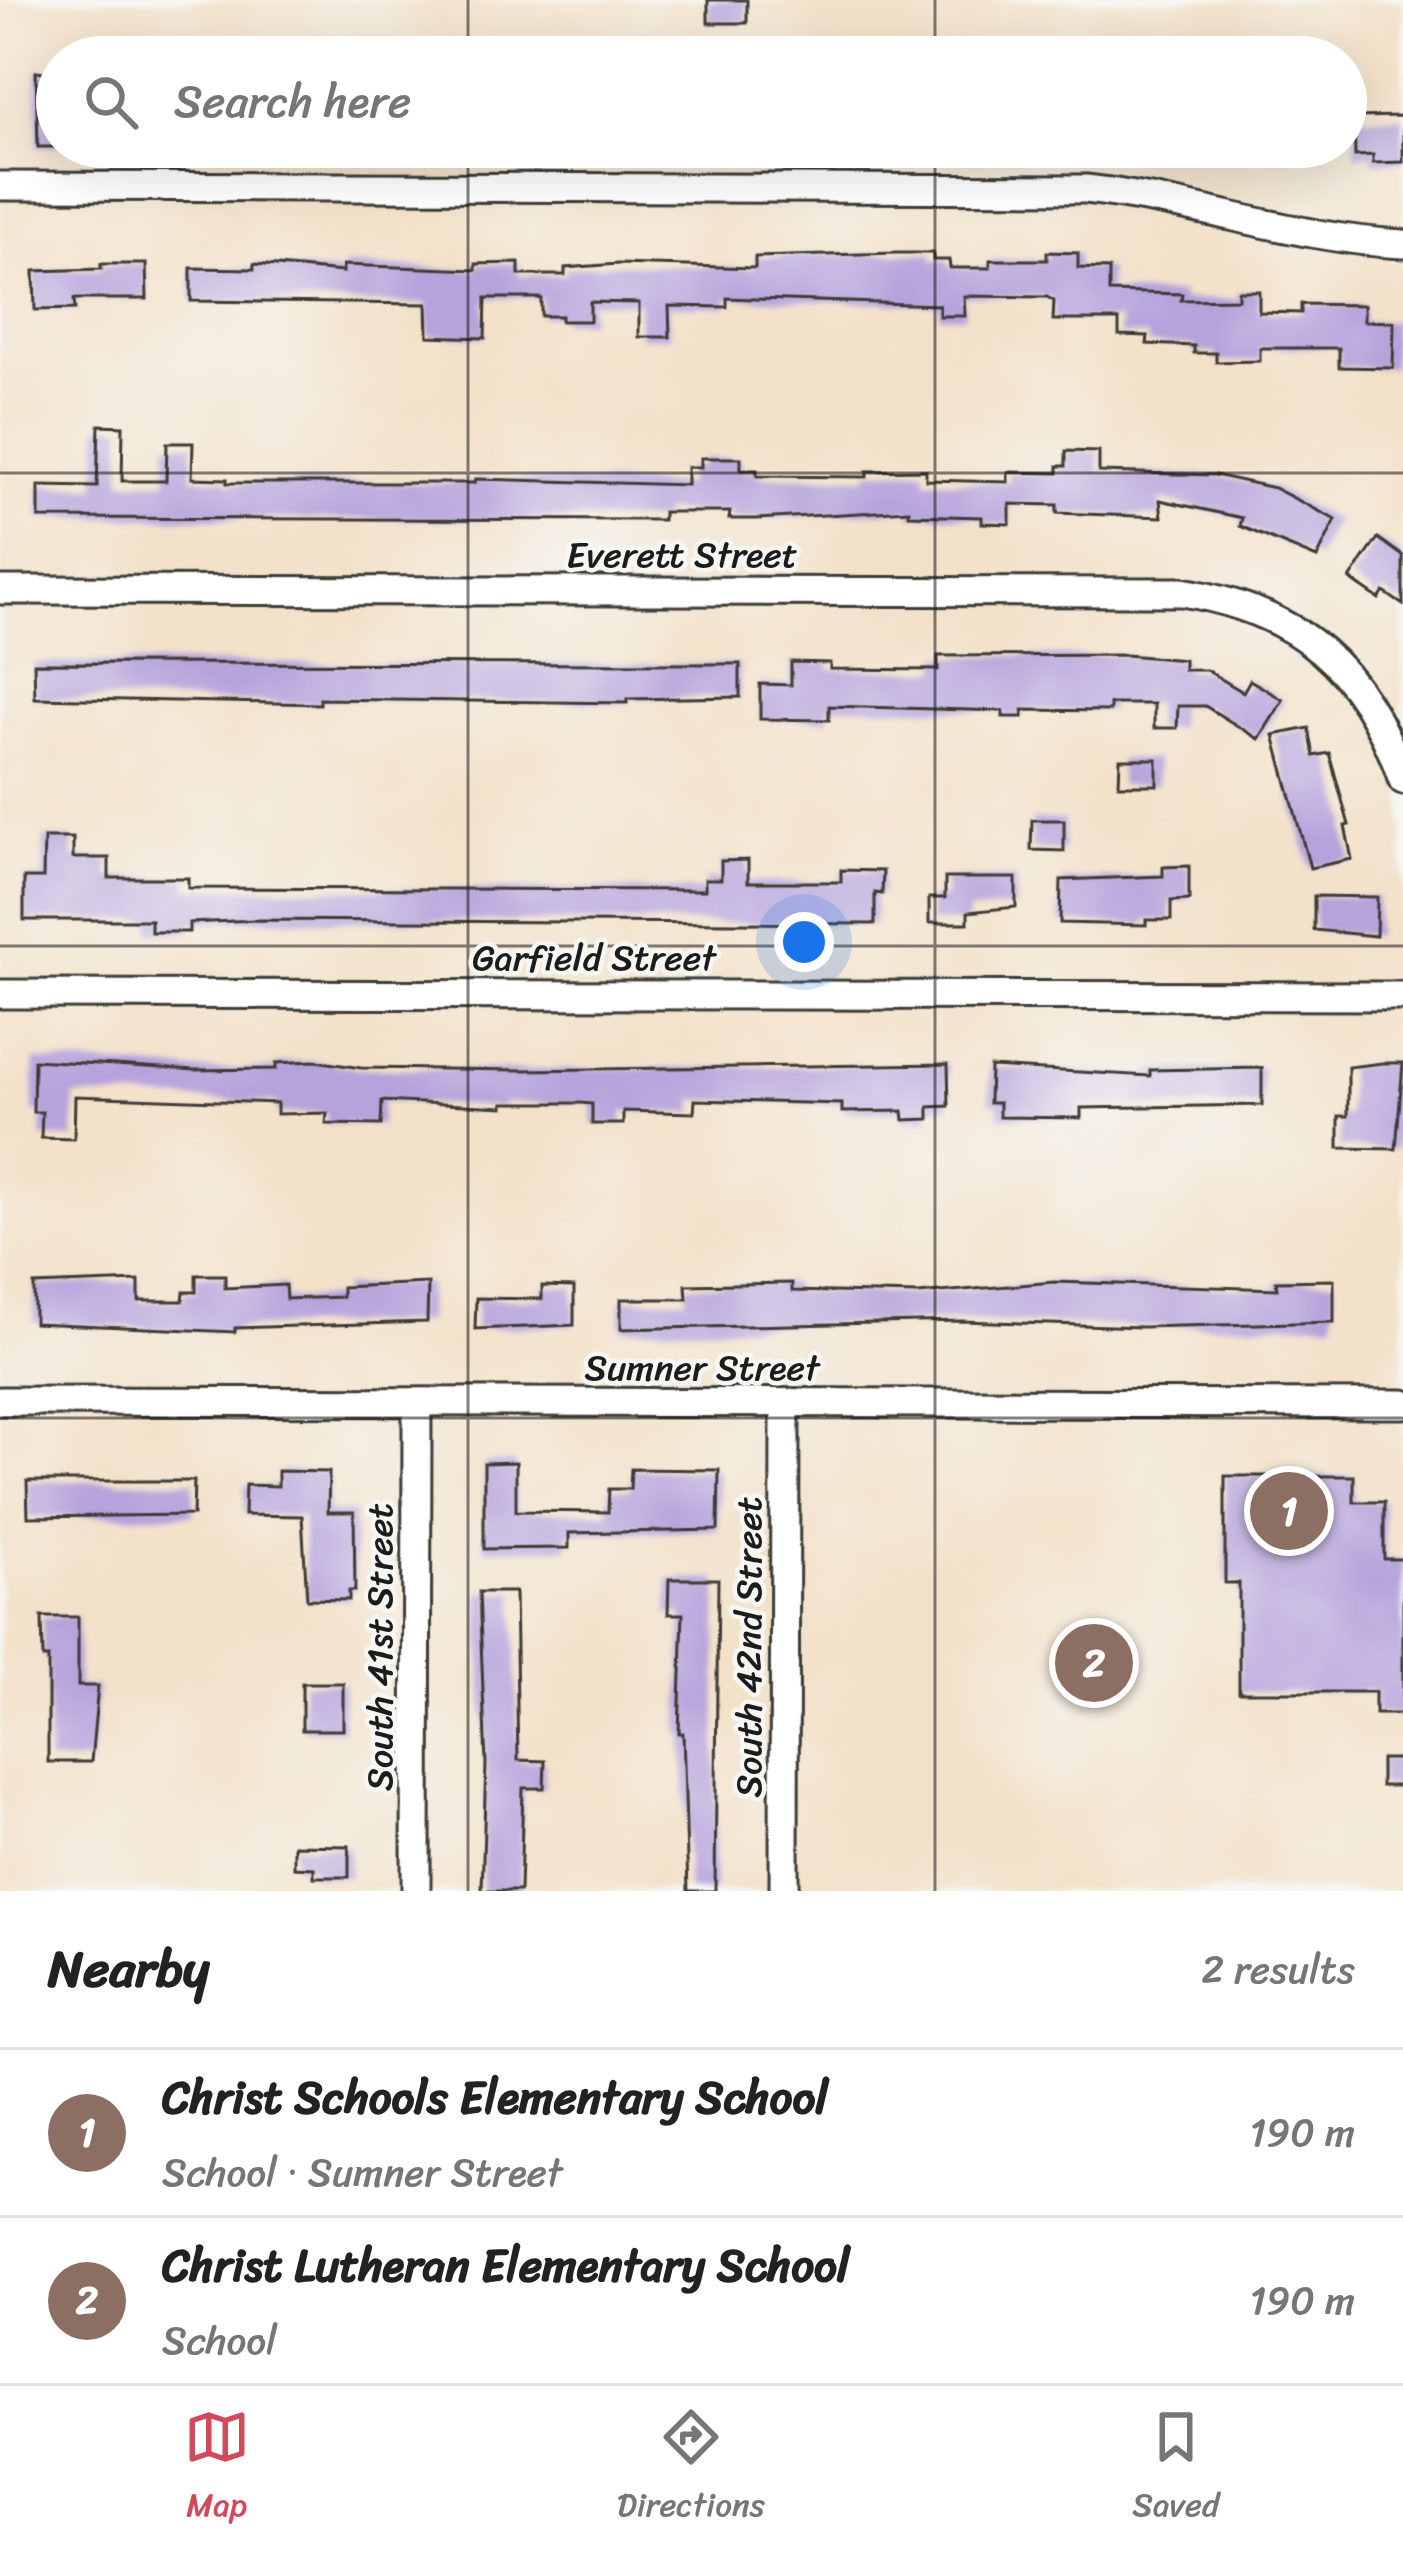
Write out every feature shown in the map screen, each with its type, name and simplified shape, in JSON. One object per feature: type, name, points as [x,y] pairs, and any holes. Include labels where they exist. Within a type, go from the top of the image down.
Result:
[{"type":"street","points":[[0,186],[1086,189],[1154,197],[1298,232],[1403,244]]},
{"type":"street","name":"Everett Street","points":[[0,590],[1182,592],[1264,613],[1301,633],[1343,668],[1372,706],[1403,780]]},
{"type":"street","name":"Garfield Street","points":[[0,994],[1403,996]]},
{"type":"street","name":"Sumner Street","points":[[0,1401],[1403,1404]]},
{"type":"street","name":"South 41st Street","points":[[416,1891],[417,1403]]},
{"type":"street","name":"South 42nd Street","points":[[784,1891],[785,1404]]},
{"type":"building","points":[[708,0],[747,0],[747,23],[708,23]]},
{"type":"building","points":[[1403,116],[1403,162],[1373,163],[1373,155],[1367,155],[1367,117]]},
{"type":"building","points":[[1047,252],[1078,253],[1078,268],[1109,269],[1109,292],[1182,294],[1181,300],[1238,299],[1238,291],[1259,291],[1259,312],[1301,313],[1301,304],[1364,305],[1364,321],[1394,322],[1393,368],[1339,367],[1339,348],[1260,348],[1260,361],[1216,362],[1216,353],[1194,353],[1194,346],[1147,344],[1148,336],[1119,335],[1119,320],[1053,320],[1054,301],[1047,297],[964,296],[965,316],[939,316],[939,305],[727,298],[727,307],[669,306],[670,337],[639,337],[639,303],[590,302],[590,321],[561,321],[561,316],[541,316],[541,298],[486,298],[485,338],[428,336],[427,304],[191,301],[191,268],[254,269],[254,264],[343,272],[343,265],[476,270],[476,264],[519,263],[519,275],[565,275],[565,268],[618,264],[755,268],[755,257],[897,253],[933,253],[933,260],[949,260],[950,268],[990,268],[990,260],[1047,260]]},
{"type":"building","points":[[101,264],[146,264],[147,299],[74,299],[75,309],[35,310],[34,271],[101,269]]},
{"type":"building","points":[[99,425],[123,426],[122,481],[166,481],[167,443],[193,443],[192,478],[227,479],[227,483],[474,483],[475,479],[687,485],[687,467],[701,467],[701,458],[741,458],[741,470],[757,470],[757,476],[867,477],[867,471],[926,470],[926,480],[1008,482],[1008,472],[1058,473],[1058,466],[1066,466],[1066,451],[1099,452],[1099,472],[1215,475],[1274,488],[1336,520],[1317,558],[1240,526],[1242,518],[1160,500],[1162,517],[1057,513],[1057,505],[1010,504],[1010,524],[982,523],[982,517],[909,515],[909,510],[757,519],[729,519],[730,512],[663,512],[663,520],[39,518],[39,486],[97,487]]},
{"type":"building","points":[[1378,538],[1403,556],[1403,605],[1384,592],[1379,599],[1350,579]]},
{"type":"building","points":[[1125,655],[1184,660],[1184,670],[1206,670],[1243,692],[1250,680],[1283,700],[1259,739],[1205,706],[1178,706],[1177,728],[1154,728],[1154,704],[1110,704],[1110,711],[1023,710],[1023,717],[1003,717],[1003,711],[829,706],[829,720],[760,719],[760,684],[791,685],[791,662],[830,663],[830,669],[938,670],[938,656]]},
{"type":"building","points":[[34,663],[740,664],[740,697],[627,699],[627,703],[320,699],[320,704],[35,698]]},
{"type":"building","points":[[1309,728],[1314,756],[1329,753],[1349,825],[1345,826],[1352,859],[1310,868],[1274,735]]},
{"type":"building","points":[[1120,759],[1157,759],[1157,785],[1119,785]]},
{"type":"building","points":[[1032,820],[1064,820],[1064,851],[1031,850]]},
{"type":"building","points":[[44,838],[73,838],[73,858],[109,858],[109,878],[188,878],[188,888],[705,890],[705,879],[721,879],[721,861],[748,860],[748,882],[841,882],[841,870],[883,871],[882,894],[875,893],[875,924],[256,920],[189,923],[189,932],[151,932],[151,920],[24,920],[24,878],[43,878]]},
{"type":"building","points":[[1189,866],[1189,900],[1171,901],[1171,920],[1146,920],[1146,925],[1060,923],[1061,880],[1163,876],[1163,867]]},
{"type":"building","points":[[945,878],[1016,878],[1016,907],[968,912],[968,923],[929,923],[929,898],[945,898]]},
{"type":"building","points":[[1314,896],[1377,897],[1376,936],[1314,930]]},
{"type":"building","points":[[34,1060],[195,1070],[276,1069],[276,1063],[315,1061],[361,1068],[523,1070],[948,1064],[949,1106],[929,1107],[929,1119],[904,1120],[903,1111],[842,1112],[842,1104],[695,1100],[694,1113],[623,1111],[623,1124],[592,1124],[592,1104],[503,1103],[503,1107],[382,1101],[381,1125],[326,1124],[327,1113],[277,1114],[277,1103],[75,1096],[74,1139],[41,1138],[42,1112],[33,1112]]},
{"type":"building","points":[[1403,1063],[1396,1149],[1339,1148],[1339,1116],[1348,1116],[1348,1067]]},
{"type":"building","points":[[990,1067],[1150,1076],[1150,1070],[1262,1068],[1262,1105],[1081,1108],[1081,1118],[999,1117],[999,1103],[989,1103]]},
{"type":"building","points":[[196,1275],[225,1275],[225,1288],[285,1285],[286,1299],[342,1297],[342,1287],[428,1283],[427,1322],[235,1328],[235,1332],[34,1323],[34,1285],[139,1281],[139,1301],[183,1301],[184,1292],[196,1292]]},
{"type":"building","points":[[1334,1280],[1334,1322],[1142,1327],[961,1321],[621,1329],[621,1299],[687,1299],[686,1285],[792,1283],[792,1291],[918,1294],[1054,1282],[1277,1289],[1276,1281]]},
{"type":"building","points":[[542,1286],[574,1287],[574,1325],[475,1329],[476,1298],[542,1299]]},
{"type":"building","points":[[516,1462],[516,1511],[608,1512],[609,1489],[630,1489],[631,1469],[719,1470],[718,1530],[569,1533],[569,1548],[484,1549],[484,1463]]},
{"type":"building","points":[[278,1471],[329,1472],[328,1512],[354,1512],[355,1591],[349,1591],[349,1600],[307,1599],[302,1516],[244,1515],[245,1485],[278,1486]]},
{"type":"building","points":[[1225,1476],[1354,1476],[1354,1502],[1384,1502],[1384,1559],[1403,1559],[1403,1714],[1375,1714],[1375,1692],[1239,1692],[1239,1583],[1225,1583]]},
{"type":"building","points":[[27,1481],[194,1481],[193,1515],[28,1517]]},
{"type":"building","points":[[669,1579],[718,1579],[715,1891],[688,1891],[683,1733],[679,1733],[683,1614],[668,1614]]},
{"type":"building","points":[[479,1592],[515,1592],[518,1760],[545,1761],[544,1788],[523,1788],[520,1891],[482,1891],[486,1764]]},
{"type":"building","points":[[42,1617],[78,1617],[78,1686],[98,1686],[91,1762],[48,1762],[48,1658],[43,1658]]},
{"type":"building","points":[[302,1683],[343,1683],[343,1730],[302,1730]]},
{"type":"building","points":[[1381,1759],[1403,1759],[1403,1786],[1381,1786]]},
{"type":"building","points":[[294,1845],[349,1846],[349,1877],[314,1877],[314,1868],[294,1867]]},
{"type":"place","name":"Christ Schools Elementary School","points":[[1289,1511]]},
{"type":"place","name":"Christ Lutheran Elementary School","points":[[1094,1663]]}]
